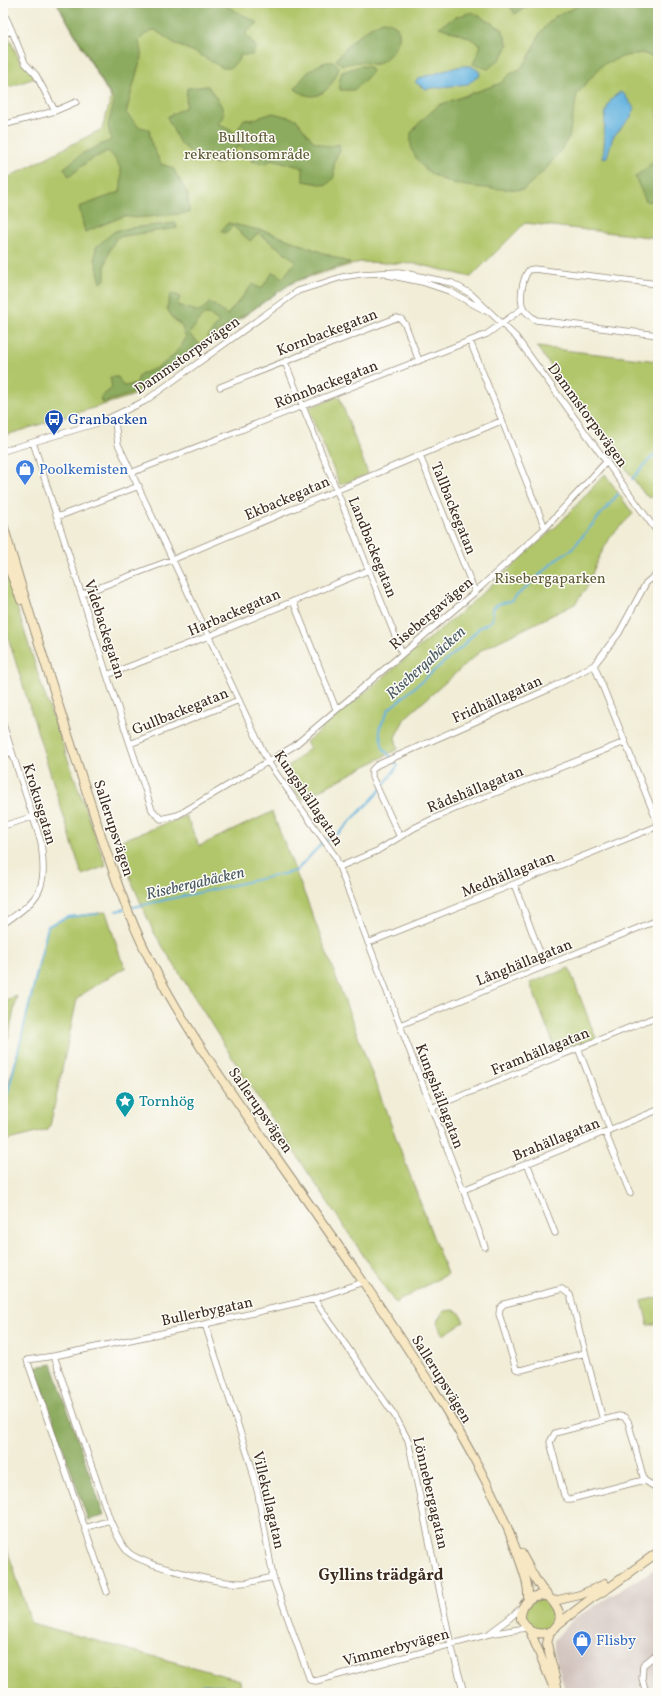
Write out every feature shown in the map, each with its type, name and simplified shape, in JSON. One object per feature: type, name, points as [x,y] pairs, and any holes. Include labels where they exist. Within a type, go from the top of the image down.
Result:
[{"type":"main road","name":"Sallerupsvägen","points":[[3,524],[48,674],[119,888],[149,958],[171,999],[208,1058],[363,1282],[455,1425],[492,1494],[510,1533],[529,1586],[528,1599]]},
{"type":"main road","name":"Sallerupsvägen","points":[[3,553],[48,674]]},
{"type":"main road","name":"Sallerupsvägen","points":[[510,1533],[541,1587],[552,1599],[559,1613],[547,1644],[557,1693]]},
{"type":"main road","points":[[528,1630],[540,1634],[553,1628],[592,1598],[658,1552]]},
{"type":"main road","points":[[638,1567],[658,1558]]},
{"type":"main road","points":[[523,1606],[528,1599],[540,1595],[552,1599],[580,1596],[624,1576]]},
{"type":"main road","name":"Sallerupsvägen","points":[[523,1606],[521,1619],[528,1630],[557,1693]]},
{"type":"street","points":[[3,11],[25,63],[36,75],[55,111]]},
{"type":"street","points":[[3,34],[12,32]]},
{"type":"street","points":[[3,125],[55,111],[76,102]]},
{"type":"street","points":[[658,284],[534,269],[529,270],[525,275],[521,302],[523,308],[536,320],[658,335]]},
{"type":"street","name":"Dammstorpsvägen","points":[[3,451],[112,417],[145,401],[298,291],[342,277],[379,273],[422,282],[449,291],[494,315],[516,337],[658,533]]},
{"type":"street","name":"Rönnbackegatan","points":[[133,472],[488,334],[523,308]]},
{"type":"street","name":"Kornbackegatan","points":[[220,387],[396,318],[401,319],[405,324],[419,361]]},
{"type":"street","points":[[470,341],[501,422],[545,528]]},
{"type":"street","name":"Landbackegatan","points":[[285,362],[402,653]]},
{"type":"street","name":"Kungshällagatan","points":[[112,417],[118,444],[133,472],[268,762],[322,836],[339,867],[485,1247]]},
{"type":"street","name":"Ekbackegatan","points":[[82,594],[174,559],[501,422]]},
{"type":"street","name":"Videbackegatan","points":[[33,442],[107,675],[152,810],[161,819]]},
{"type":"street","name":"Tallbackegatan","points":[[420,456],[475,592]]},
{"type":"street","name":"Risebergavägen","points":[[161,819],[178,815],[294,746],[475,592],[545,528],[607,461]]},
{"type":"street","points":[[57,517],[139,486]]},
{"type":"street","name":"Harbackegatan","points":[[107,675],[209,636],[369,570]]},
{"type":"street","name":"Fridhällagatan","points":[[400,837],[376,788],[372,777],[372,770],[387,759],[547,690],[594,665],[619,633],[646,583],[658,573]]},
{"type":"street","points":[[293,601],[336,709]]},
{"type":"street","points":[[594,665],[658,825]]},
{"type":"street","name":"Gullbackegatan","points":[[130,744],[239,700]]},
{"type":"street","name":"Krokusgatan","points":[[3,724],[41,842],[43,859],[42,882],[32,903],[3,924]]},
{"type":"street","name":"Rådshällagatan","points":[[339,867],[377,851],[414,828],[452,810],[625,742]]},
{"type":"street","points":[[3,754],[12,752]]},
{"type":"street","points":[[3,826],[32,816]]},
{"type":"street","name":"Medhällagatan","points":[[368,943],[658,825]]},
{"type":"street","points":[[514,884],[545,966]]},
{"type":"street","name":"Långhällagatan","points":[[400,1026],[658,920]]},
{"type":"street","name":"Framhällagatan","points":[[431,1108],[658,1016]]},
{"type":"street","points":[[578,1048],[630,1193]]},
{"type":"street","name":"Brahällagatan","points":[[463,1190],[658,1110]]},
{"type":"street","points":[[527,1163],[555,1233]]},
{"type":"street","name":"Bullerbygatan","points":[[107,1592],[27,1360],[54,1356],[205,1324],[314,1299],[363,1282]]},
{"type":"street","points":[[585,1353],[521,1370],[516,1369],[499,1314],[500,1308],[504,1304],[562,1289],[567,1291],[570,1295],[603,1420]]},
{"type":"street","name":"Lönnebergagatan","points":[[314,1299],[395,1416],[408,1440],[451,1645],[464,1693]]},
{"type":"street","name":"Villekullagatan","points":[[205,1324],[251,1464],[273,1577],[310,1680]]},
{"type":"street","points":[[54,1356],[110,1520],[122,1544],[129,1553],[142,1560],[159,1566],[238,1583],[273,1577]]},
{"type":"street","points":[[644,1480],[567,1499],[564,1495],[550,1442],[552,1436],[555,1433],[603,1420],[619,1416],[624,1417],[628,1421],[644,1480],[658,1489]]},
{"type":"street","points":[[84,1528],[110,1520]]},
{"type":"street","name":"Vimmerbyvägen","points":[[489,1634],[523,1606]]},
{"type":"street","name":"Vimmerbyvägen","points":[[310,1680],[316,1681],[489,1634],[528,1630]]},
{"type":"street","points":[[646,1693],[642,1678],[643,1665],[658,1653]]},
{"type":"shaded area","points":[[658,1567],[658,1693],[566,1693],[554,1652],[554,1640],[573,1619]]},
{"type":"green space","name":"Bulltofta rekreationsområde","points":[[57,3],[658,3],[658,238],[525,223],[471,277],[418,264],[360,262],[292,282],[132,396],[3,436],[3,180],[102,129],[111,98]]},
{"type":"green space","points":[[57,3],[221,3],[258,23],[245,33],[256,47],[252,55],[240,55],[240,59],[230,68],[223,68],[197,53],[177,45],[155,30],[145,34],[139,41],[142,58],[126,113],[139,127],[149,129],[152,145],[161,164],[173,168],[188,195],[189,213],[136,218],[124,216],[85,232],[79,207],[120,192],[121,174],[119,165],[108,151],[88,161],[69,177],[64,168],[83,153],[111,140],[108,125],[114,101]]},
{"type":"green space","points":[[508,3],[533,3],[515,14]]},
{"type":"green space","points":[[585,3],[658,3],[658,59],[642,53],[625,56],[603,64],[577,94],[569,137],[561,150],[545,170],[523,190],[461,185],[446,181],[421,165],[411,148],[411,133],[420,122],[439,105],[501,83],[510,74],[520,69],[528,59],[540,33],[554,17]]},
{"type":"green space","points":[[472,12],[502,29],[508,45],[502,57],[488,69],[473,64],[481,45],[468,37],[439,27],[456,17]]},
{"type":"green space","points":[[383,21],[392,23],[397,28],[399,34],[395,48],[390,55],[376,64],[361,62],[342,65],[336,60],[357,37],[369,28]]},
{"type":"green space","points":[[8,36],[21,63],[28,66],[35,78],[3,89],[3,38]]},
{"type":"green space","points":[[326,62],[335,62],[339,68],[336,76],[328,88],[322,93],[310,96],[295,89],[308,72]]},
{"type":"green space","points":[[360,66],[368,66],[372,71],[354,90],[340,90],[339,83],[342,72]]},
{"type":"green space","points":[[208,86],[221,105],[224,115],[218,124],[236,133],[244,119],[251,120],[273,113],[296,119],[313,141],[328,147],[339,144],[340,149],[334,162],[334,177],[327,185],[303,181],[303,168],[272,159],[266,164],[251,161],[251,152],[238,146],[229,159],[216,164],[199,159],[179,142],[167,117],[186,107],[187,88]]},
{"type":"green space","points":[[658,158],[658,203],[646,201],[635,177]]},
{"type":"green space","points":[[176,223],[177,228],[117,237],[107,258],[105,280],[101,283],[95,259],[96,247],[115,231]]},
{"type":"green space","points":[[228,223],[268,232],[350,263],[316,273],[292,283],[208,339],[207,338],[219,322],[209,314],[204,314],[189,334],[200,344],[131,394],[102,403],[100,398],[112,388],[110,377],[118,377],[123,386],[136,384],[140,374],[155,369],[167,361],[177,351],[186,338],[181,325],[173,319],[167,308],[170,296],[174,293],[180,297],[177,305],[200,312],[210,302],[227,315],[253,284],[261,289],[273,272],[283,278],[296,261],[258,233],[250,241],[233,226],[225,233],[221,231]]},
{"type":"green space","points":[[537,347],[658,361],[658,493],[650,498],[645,495]]},
{"type":"green space","points":[[339,396],[368,474],[340,485],[308,408]]},
{"type":"green space","name":"Risebergaparken","points":[[605,474],[633,514],[611,536],[598,559],[587,587],[575,604],[483,649],[405,718],[395,737],[398,749],[301,800],[283,771],[310,748],[306,742],[467,607],[560,523]]},
{"type":"green space","points":[[3,563],[42,687],[106,866],[82,875],[3,621]]},
{"type":"green space","points":[[272,812],[308,903],[447,1274],[395,1303],[243,1075],[153,931],[131,880],[120,841],[186,816],[199,846]]},
{"type":"green space","points":[[106,912],[121,959],[126,967],[88,990],[77,999],[48,1130],[3,1140],[3,1097],[14,1067],[48,926],[67,917]]},
{"type":"green space","points":[[569,968],[597,1041],[558,1056],[530,983]]},
{"type":"green space","points":[[17,996],[8,1039],[3,1028],[3,1002]]},
{"type":"green space","points":[[658,1297],[658,1323],[648,1325],[642,1301]]},
{"type":"green space","points":[[453,1310],[460,1313],[464,1322],[443,1335],[438,1323],[440,1317],[444,1311]]},
{"type":"green space","points":[[52,1364],[104,1516],[88,1520],[35,1367]]},
{"type":"green space","points":[[3,1536],[31,1623],[240,1680],[241,1693],[3,1693]]},
{"type":"green space","points":[[540,1600],[551,1604],[555,1615],[551,1626],[540,1630],[529,1626],[525,1615],[529,1604]]},
{"type":"water","points":[[461,66],[471,66],[479,71],[480,75],[468,84],[425,89],[415,82],[419,78]]},
{"type":"water","points":[[620,92],[624,94],[634,108],[631,117],[613,137],[607,157],[602,158],[608,106],[613,98]]},
{"type":"water","points":[[203,1684],[223,1685],[232,1693],[186,1693]]},
{"type":"waterway","points":[[632,479],[658,450]]},
{"type":"waterway","name":"Risebergabäcken","points":[[129,908],[296,871],[323,842],[339,833],[376,795],[398,766],[383,748],[379,729],[389,709],[463,646],[479,628],[490,622],[493,618],[492,609],[498,604],[511,601],[559,557],[571,550],[618,494]]},
{"type":"waterway","name":"Risebergabäcken","points":[[116,911],[125,909]]},
{"type":"waterway","name":"Risebergabäcken","points":[[3,1114],[48,926],[67,917],[98,914]]},
{"type":"place","name":"Granbacken","points":[[54,436]]},
{"type":"place","name":"Poolkemisten","points":[[25,486]]},
{"type":"place","name":"Tornhög","points":[[125,1118]]},
{"type":"place","name":"Flisby","points":[[582,1657]]},
{"type":"district","name":"Gyllins trädgård","points":[[381,1574]]}]
